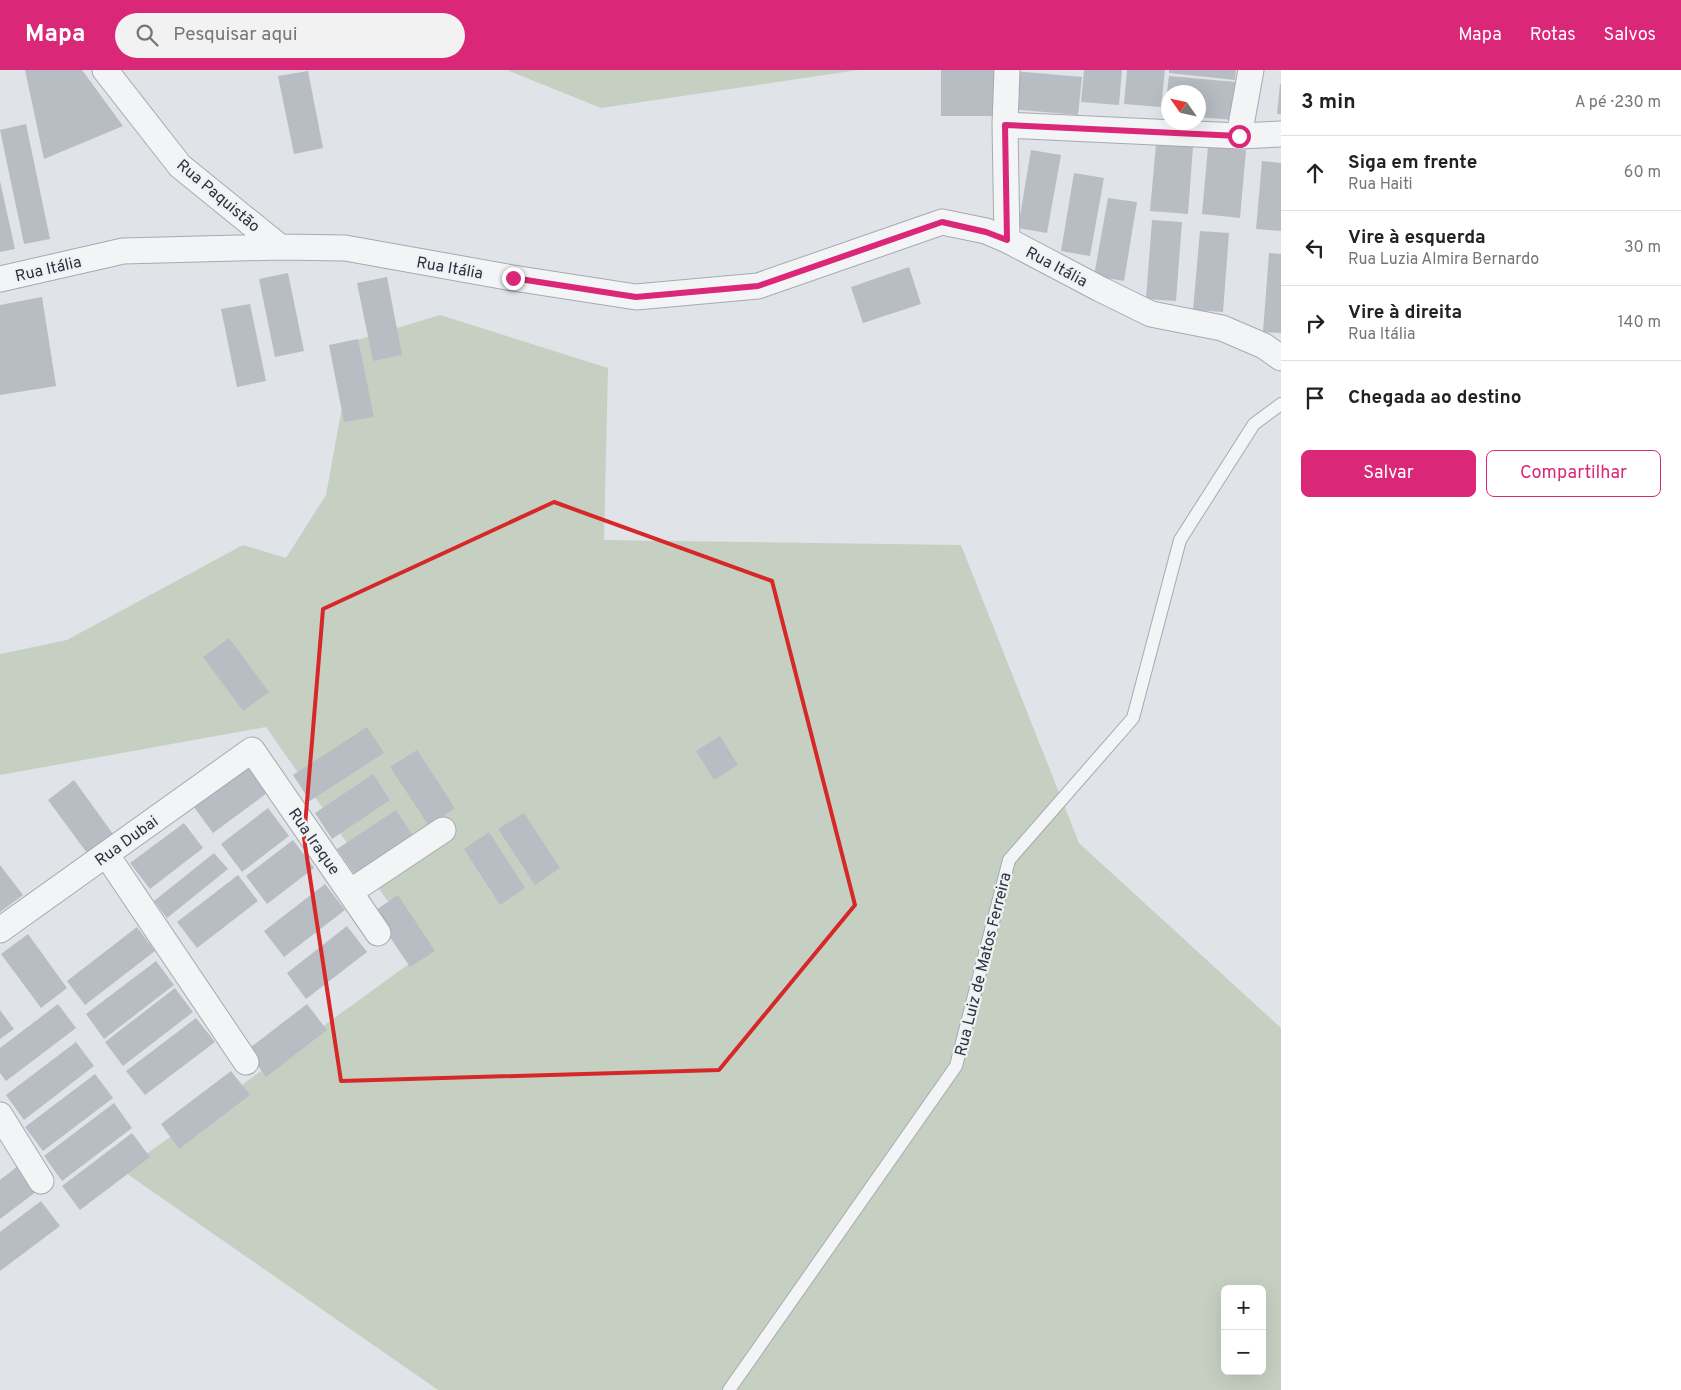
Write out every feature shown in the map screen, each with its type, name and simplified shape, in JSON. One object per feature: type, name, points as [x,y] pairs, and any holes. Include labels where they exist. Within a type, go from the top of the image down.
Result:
[{"type":"street","name":"Rua Paquistão","points":[[105,70],[180,166],[280,247]]},
{"type":"street","points":[[1007,70],[1005,125],[1007,240]]},
{"type":"street","points":[[1239,136],[1251,70]]},
{"type":"street","points":[[1005,125],[1239,136],[1281,134]]},
{"type":"street","name":"Rua Itália","points":[[0,279],[123,251],[280,247],[345,248],[513,278],[636,297],[758,286],[942,222],[986,232],[1007,240],[1151,314],[1222,328],[1264,346],[1281,358]]},
{"type":"street","name":"Rua Dubai","points":[[0,930],[252,750]]},
{"type":"street","name":"Rua Iraque","points":[[252,750],[378,932]]},
{"type":"street","points":[[350,892],[444,830]]},
{"type":"street","points":[[106,854],[246,1062]]},
{"type":"street","points":[[0,1115],[41,1181]]},
{"type":"lane","name":"Rua Luiz de Matos Ferreira","points":[[729,1390],[956,1066],[1009,860],[1132,718],[1180,540],[1254,424],[1281,404]]},
{"type":"highlighted area","points":[[554,502],[772,581],[855,905],[719,1070],[341,1081],[304,838],[323,609]]},
{"type":"green space","points":[[507,70],[858,70],[601,108]]},
{"type":"green space","points":[[440,315],[608,368],[604,540],[961,545],[1079,843],[1281,1028],[1281,1390],[438,1390],[123,1171],[424,953],[266,727],[0,775],[0,654],[67,640],[243,545],[286,558],[326,495],[354,341]]},
{"type":"building","points":[[25,70],[82,70],[123,126],[44,159]]},
{"type":"building","points":[[941,70],[998,70],[998,116],[941,116]]},
{"type":"building","points":[[1084,70],[1122,70],[1119,105],[1081,102]]},
{"type":"building","points":[[1127,70],[1165,70],[1163,85],[1161,85],[1161,107],[1124,104]]},
{"type":"building","points":[[1169,70],[1236,70],[1235,80],[1169,73]]},
{"type":"building","points":[[308,71],[323,148],[294,154],[278,76]]},
{"type":"building","points":[[1014,71],[1082,77],[1078,115],[1011,109]]},
{"type":"building","points":[[1169,76],[1236,82],[1233,120],[1206,118],[1206,85],[1168,85]]},
{"type":"building","points":[[1280,84],[1281,114],[1277,114]]},
{"type":"building","points":[[26,124],[50,239],[24,244],[0,130]]},
{"type":"building","points":[[1156,144],[1193,147],[1188,214],[1150,211]]},
{"type":"building","points":[[1208,147],[1246,150],[1240,218],[1202,214]]},
{"type":"building","points":[[1031,150],[1061,155],[1047,233],[1018,228]]},
{"type":"building","points":[[1262,161],[1281,163],[1281,231],[1256,229]]},
{"type":"building","points":[[1074,173],[1104,178],[1090,256],[1061,251]]},
{"type":"building","points":[[0,181],[15,249],[0,252]]},
{"type":"building","points":[[1108,198],[1137,202],[1124,281],[1094,276]]},
{"type":"building","points":[[1152,220],[1182,222],[1176,301],[1146,299]]},
{"type":"building","points":[[1200,231],[1229,233],[1223,312],[1193,310]]},
{"type":"building","points":[[1269,253],[1281,254],[1281,333],[1263,332]]},
{"type":"building","points":[[909,267],[921,304],[863,323],[851,287]]},
{"type":"building","points":[[288,273],[304,351],[275,357],[259,279]]},
{"type":"building","points":[[387,277],[402,355],[373,361],[357,283]]},
{"type":"building","points":[[42,297],[56,386],[0,395],[0,305]]},
{"type":"building","points":[[250,304],[266,381],[237,387],[221,309]]},
{"type":"building","points":[[358,339],[374,417],[344,422],[329,345]]},
{"type":"building","points":[[229,638],[269,692],[243,711],[203,657]]},
{"type":"building","points":[[367,727],[384,753],[310,801],[293,775]]},
{"type":"building","points":[[720,736],[738,765],[714,780],[696,751]]},
{"type":"building","points":[[417,750],[455,808],[429,826],[390,767]]},
{"type":"building","points":[[248,767],[267,793],[213,833],[194,807]]},
{"type":"building","points":[[373,774],[390,800],[332,839],[315,813]]},
{"type":"building","points":[[74,780],[113,834],[87,853],[48,800]]},
{"type":"building","points":[[268,808],[289,836],[242,872],[221,844]]},
{"type":"building","points":[[396,810],[413,836],[355,875],[337,849]]},
{"type":"building","points":[[524,813],[560,868],[535,885],[498,829]]},
{"type":"building","points":[[184,823],[203,848],[150,889],[130,863]]},
{"type":"building","points":[[489,832],[525,888],[500,905],[464,849]]},
{"type":"building","points":[[293,840],[314,868],[267,904],[246,876]]},
{"type":"building","points":[[214,853],[228,869],[167,918],[154,901]]},
{"type":"building","points":[[0,865],[23,895],[0,912]]},
{"type":"building","points":[[238,875],[258,901],[197,948],[177,922]]},
{"type":"building","points":[[325,884],[345,910],[284,957],[264,931]]},
{"type":"building","points":[[398,895],[435,951],[410,967],[373,912]]},
{"type":"building","points":[[347,926],[367,952],[306,999],[287,973]]},
{"type":"building","points":[[137,927],[155,951],[85,1005],[67,981]]},
{"type":"building","points":[[28,934],[67,988],[41,1008],[1,954]]},
{"type":"building","points":[[156,961],[174,985],[104,1039],[86,1014]]},
{"type":"building","points":[[175,988],[193,1012],[123,1066],[105,1042]]},
{"type":"building","points":[[58,1004],[76,1028],[6,1081],[0,1073],[0,1048]]},
{"type":"building","points":[[307,1004],[327,1030],[266,1077],[247,1050]]},
{"type":"building","points":[[0,1010],[14,1029],[0,1039]]},
{"type":"building","points":[[196,1018],[215,1042],[145,1095],[126,1071]]},
{"type":"building","points":[[76,1042],[94,1066],[24,1120],[6,1095]]},
{"type":"building","points":[[231,1071],[250,1095],[179,1149],[161,1124]]},
{"type":"building","points":[[95,1074],[113,1098],[43,1151],[25,1127]]},
{"type":"building","points":[[114,1103],[132,1128],[62,1181],[44,1156]]},
{"type":"building","points":[[132,1133],[150,1157],[80,1210],[62,1186]]},
{"type":"building","points":[[18,1166],[37,1191],[0,1219],[0,1180]]},
{"type":"building","points":[[41,1201],[60,1226],[0,1271],[0,1232]]},
{"type":"route","points":[[513,278],[636,297],[758,286],[942,222],[986,232],[1007,240],[1005,125],[1239,136]]}]
